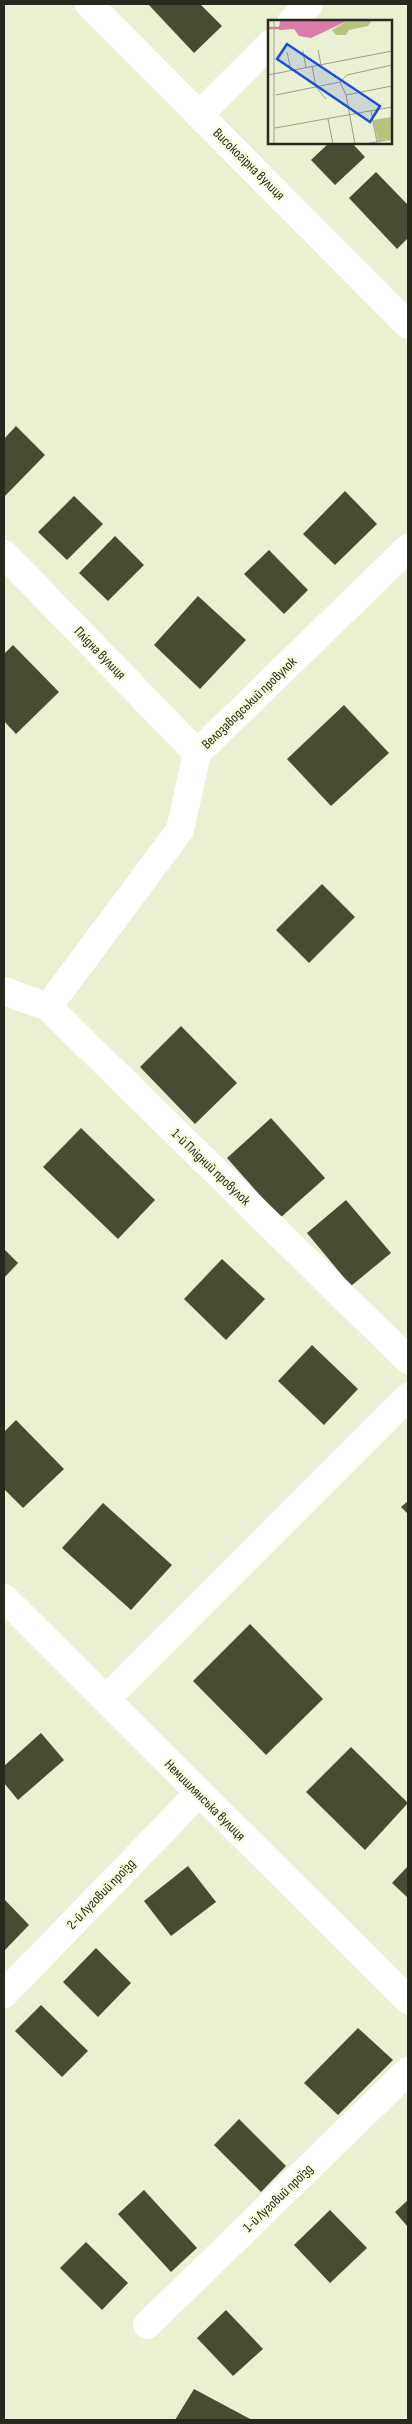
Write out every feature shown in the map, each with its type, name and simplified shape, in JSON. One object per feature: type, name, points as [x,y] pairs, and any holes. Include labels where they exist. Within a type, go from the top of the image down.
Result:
[{"type":"street","name":"Високогірна вулиця","points":[[89,4],[408,325]]},
{"type":"street","points":[[293,20],[309,4]]},
{"type":"street","points":[[199,115],[268,46]]},
{"type":"street","name":"Велозаводський провулок","points":[[48,1007],[180,830],[197,753],[408,548]]},
{"type":"street","name":"Плідна вулиця","points":[[4,554],[197,753]]},
{"type":"street","name":"1-й Плідний провулок","points":[[4,991],[48,1007],[408,1360]]},
{"type":"street","points":[[106,1699],[408,1397]]},
{"type":"street","name":"Немишлянська вулиця","points":[[4,1598],[198,1794],[408,2000]]},
{"type":"street","name":"2-й Луговий проїзд","points":[[4,1994],[198,1794]]},
{"type":"street","name":"1-й Луговий проїзд","points":[[147,2325],[408,2071]]},
{"type":"building","points":[[148,4],[200,4],[222,26],[194,53]]},
{"type":"building","points":[[328,144],[353,144],[365,157],[335,185],[311,160]]},
{"type":"building","points":[[376,172],[408,205],[408,238],[397,249],[349,198]]},
{"type":"building","points":[[16,426],[45,455],[5,496],[4,439]]},
{"type":"building","points":[[345,491],[377,524],[335,565],[303,534]]},
{"type":"building","points":[[74,496],[103,524],[67,560],[38,532]]},
{"type":"building","points":[[115,536],[144,565],[108,601],[79,573]]},
{"type":"building","points":[[269,550],[308,590],[284,614],[244,574]]},
{"type":"building","points":[[198,596],[246,640],[200,689],[154,645]]},
{"type":"building","points":[[13,645],[59,692],[16,734],[4,721],[4,654]]},
{"type":"building","points":[[344,705],[389,753],[331,806],[287,759]]},
{"type":"building","points":[[322,884],[355,917],[309,963],[276,930]]},
{"type":"building","points":[[181,1026],[237,1083],[195,1124],[140,1067]]},
{"type":"building","points":[[271,1118],[325,1178],[280,1218],[227,1158]]},
{"type":"building","points":[[81,1128],[155,1200],[118,1239],[43,1167]]},
{"type":"building","points":[[346,1200],[391,1253],[351,1286],[307,1233]]},
{"type":"building","points":[[4,1249],[18,1263],[4,1278]]},
{"type":"building","points":[[222,1259],[265,1299],[226,1340],[184,1299]]},
{"type":"building","points":[[312,1345],[358,1389],[324,1425],[278,1381]]},
{"type":"building","points":[[16,1420],[64,1469],[23,1508],[4,1489],[4,1432]]},
{"type":"building","points":[[408,1501],[408,1514],[401,1507]]},
{"type":"building","points":[[103,1503],[172,1565],[131,1610],[62,1548]]},
{"type":"building","points":[[250,1624],[323,1699],[266,1755],[193,1681]]},
{"type":"building","points":[[41,1733],[64,1760],[18,1800],[4,1783],[4,1766]]},
{"type":"building","points":[[351,1747],[408,1803],[365,1850],[306,1792]]},
{"type":"building","points":[[188,1866],[216,1902],[171,1936],[144,1901]]},
{"type":"building","points":[[408,1866],[408,1898],[392,1883]]},
{"type":"building","points":[[4,1899],[29,1925],[4,1951]]},
{"type":"building","points":[[96,1948],[131,1983],[98,2017],[63,1982]]},
{"type":"building","points":[[41,2005],[88,2051],[62,2077],[15,2031]]},
{"type":"building","points":[[358,2028],[393,2060],[338,2115],[304,2083]]},
{"type":"building","points":[[239,2119],[286,2166],[261,2192],[214,2145]]},
{"type":"building","points":[[144,2190],[197,2248],[171,2272],[118,2214]]},
{"type":"building","points":[[408,2200],[408,2227],[395,2212]]},
{"type":"building","points":[[330,2210],[367,2248],[330,2283],[294,2245]]},
{"type":"building","points":[[86,2242],[128,2283],[102,2310],[60,2268]]},
{"type":"building","points":[[226,2310],[263,2349],[233,2376],[197,2338]]},
{"type":"building","points":[[194,2389],[252,2420],[175,2420]]}]
